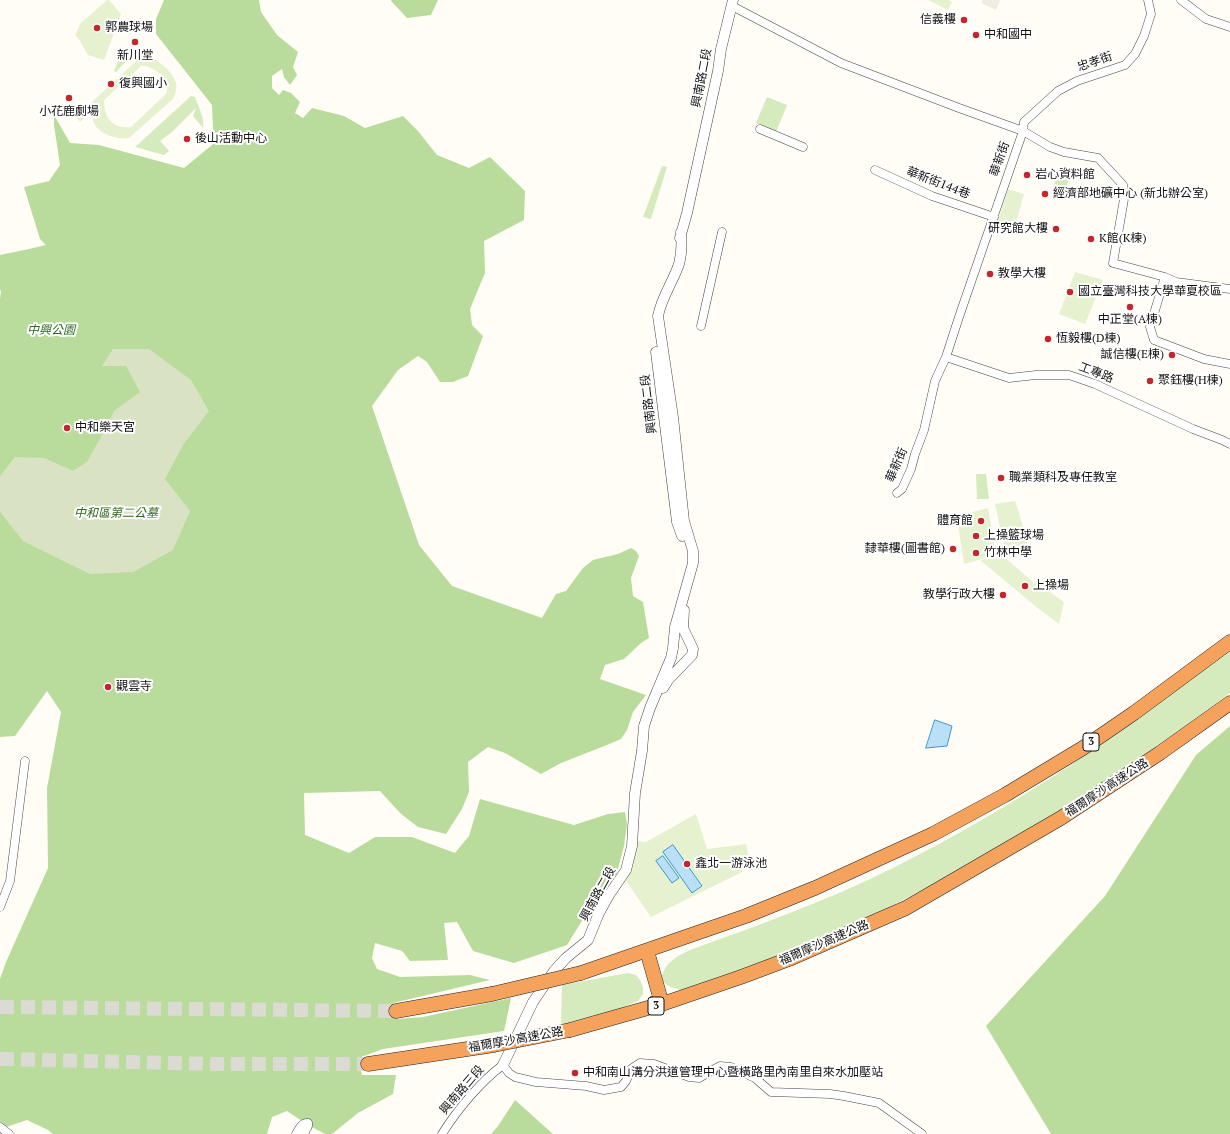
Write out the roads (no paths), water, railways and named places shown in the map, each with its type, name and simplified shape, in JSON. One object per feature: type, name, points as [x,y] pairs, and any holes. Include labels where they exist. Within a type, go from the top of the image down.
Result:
[{"type":"highway","name":"3","points":[[396,1011],[492,994],[581,973],[746,916],[815,888],[938,831],[1005,795],[1083,748],[1134,714],[1230,642]]},
{"type":"highway","name":"福爾摩沙高速公路","points":[[368,1064],[494,1045],[570,1030],[662,1004],[788,959],[906,908],[985,863],[1061,818],[1160,753],[1230,703]]},
{"type":"highway","points":[[647,951],[662,1004]]},
{"type":"street","name":"忠孝街","points":[[1022,131],[1024,122],[1058,91],[1077,81],[1125,65],[1135,54],[1144,36],[1151,14],[1148,0]]},
{"type":"street","points":[[1181,0],[1206,18],[1230,27]]},
{"type":"street","name":"華新街","points":[[733,3],[841,63],[1022,131],[946,357],[935,381],[924,430],[915,454],[912,469],[902,489],[897,493]]},
{"type":"street","name":"興南路二段","points":[[503,1065],[533,1002],[554,971],[566,958],[588,940],[599,913],[626,870],[632,846],[635,793],[642,751],[644,726],[671,658],[675,627],[688,577],[687,558],[683,537],[677,522],[651,317],[653,307],[670,271],[687,213],[718,71],[721,49],[733,3]]},
{"type":"street","points":[[760,129],[803,147]]},
{"type":"street","points":[[1022,131],[1050,147],[1064,152],[1098,158],[1123,185],[1124,199],[1113,263],[1166,277],[1176,282],[1230,289]]},
{"type":"street","name":"華新街144巷","points":[[875,170],[932,196],[994,217]]},
{"type":"street","points":[[701,326],[722,232]]},
{"type":"street","points":[[1166,277],[1150,328],[1154,340],[1204,359],[1230,364]]},
{"type":"street","name":"工專路","points":[[946,357],[1009,378],[1036,375],[1069,375],[1095,384],[1193,429],[1230,444]]},
{"type":"street","name":"興南路二段","points":[[650,708],[668,680],[692,655],[693,649],[683,628],[685,590]]},
{"type":"street","points":[[0,907],[10,881],[25,761]]},
{"type":"street","points":[[503,1065],[508,1073],[515,1077],[536,1082],[586,1086],[604,1090],[620,1087],[626,1081],[631,1069],[640,1063],[654,1064],[689,1077],[699,1078],[720,1066],[731,1067],[755,1078],[771,1092],[830,1094],[879,1103],[922,1134]]},
{"type":"street","name":"興南路三段","points":[[442,1134],[462,1107],[493,1072],[503,1065]]},
{"type":"street","points":[[296,1134],[301,1125],[306,1122],[308,1123],[308,1126],[304,1134]]},
{"type":"street","points":[[0,1126],[9,1134]]},
{"type":"water","points":[[935,720],[952,726],[947,746],[926,748]]},
{"type":"water","points":[[673,845],[702,886],[692,893],[663,852]]},
{"type":"water","points":[[663,856],[679,878],[672,883],[656,861]]},
{"type":"tunnel","points":[[0,1007],[396,1011]]},
{"type":"tunnel","points":[[0,1059],[213,1064],[368,1064]]},
{"type":"place","name":"信義樓","points":[[964,20]]},
{"type":"place","name":"郭農球場","points":[[97,28]]},
{"type":"place","name":"中和國中","points":[[976,35]]},
{"type":"place","name":"新川堂","points":[[135,42]]},
{"type":"place","name":"復興國小","points":[[111,84]]},
{"type":"place","name":"小花鹿劇場","points":[[69,98]]},
{"type":"place","name":"後山活動中心","points":[[187,139]]},
{"type":"place","name":"岩心資料館","points":[[1027,175]]},
{"type":"place","name":"經濟部地礦中心 (新北辦公室)","points":[[1045,194]]},
{"type":"place","name":"研究館大樓","points":[[1056,229]]},
{"type":"place","name":"K館(K棟)","points":[[1091,239]]},
{"type":"place","name":"教學大樓","points":[[990,274]]},
{"type":"place","name":"國立臺灣科技大學華夏校區","points":[[1070,292]]},
{"type":"place","name":"中正堂(A棟)","points":[[1130,307]]},
{"type":"place","name":"恆毅樓(D棟)","points":[[1048,339]]},
{"type":"place","name":"誠信樓(E棟)","points":[[1172,355]]},
{"type":"place","name":"聚鈺樓(H棟)","points":[[1150,381]]},
{"type":"place","name":"中和樂天宮","points":[[67,428]]},
{"type":"place","name":"職業類科及專任教室","points":[[1001,478]]},
{"type":"place","name":"體育館","points":[[981,521]]},
{"type":"place","name":"上操籃球場","points":[[976,536]]},
{"type":"place","name":"隸華樓(圖書館)","points":[[953,549]]},
{"type":"place","name":"竹林中學","points":[[976,553]]},
{"type":"place","name":"上操場","points":[[1025,586]]},
{"type":"place","name":"教學行政大樓","points":[[1003,595]]},
{"type":"place","name":"觀雲寺","points":[[108,687]]},
{"type":"place","name":"鑫北一游泳池","points":[[687,864]]},
{"type":"place","name":"中和南山溝分洪道管理中心暨橫路里內南里自來水加壓站","points":[[575,1073]]},
{"type":"park label","name":"中興公園","points":[[51,331]]},
{"type":"park label","name":"中和區第二公墓","points":[[116,514]]}]
